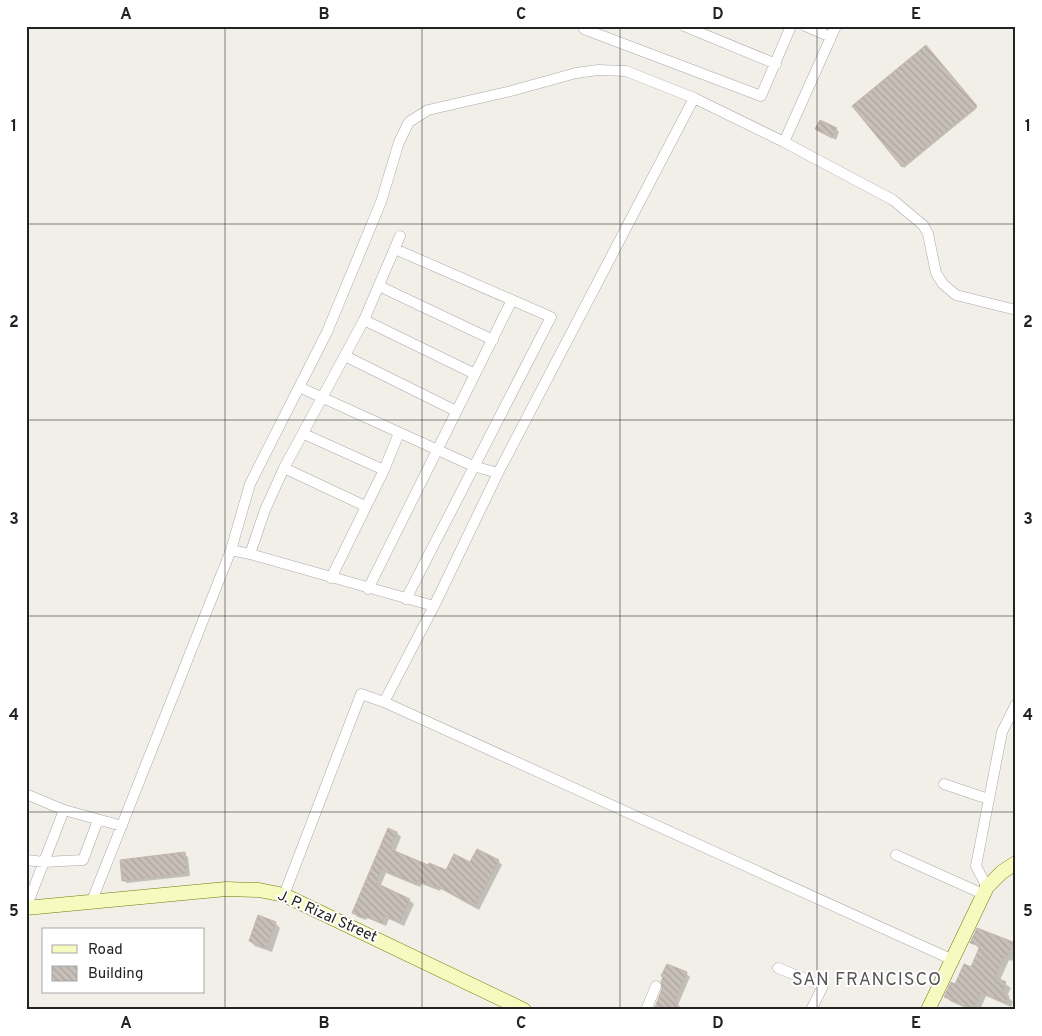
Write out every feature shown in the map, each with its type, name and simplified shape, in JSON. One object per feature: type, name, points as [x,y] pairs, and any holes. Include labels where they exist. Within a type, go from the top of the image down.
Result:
[{"type":"main road","points":[[928,1010],[985,891],[1002,872],[1016,863]]},
{"type":"main road","name":"J. P. Rizal Street","points":[[26,908],[226,889],[259,890],[284,896],[524,1010]]},
{"type":"street","points":[[684,26],[776,64]]},
{"type":"street","points":[[584,29],[761,96],[791,26]]},
{"type":"street","points":[[805,26],[831,37]]},
{"type":"street","points":[[784,142],[836,26]]},
{"type":"street","points":[[91,903],[231,550],[250,484],[328,332],[381,202],[399,142],[409,122],[428,110],[511,91],[576,73],[598,70],[626,71],[694,98],[784,142],[893,200],[923,225],[928,234],[936,273],[943,284],[956,295],[1016,310]]},
{"type":"street","points":[[384,702],[434,606],[498,473],[694,98]]},
{"type":"street","points":[[250,554],[265,510],[284,468],[364,320],[400,236]]},
{"type":"street","points":[[395,249],[551,317],[406,599]]},
{"type":"street","points":[[379,286],[493,340]]},
{"type":"street","points":[[368,589],[512,300]]},
{"type":"street","points":[[364,320],[475,374]]},
{"type":"street","points":[[345,356],[456,411]]},
{"type":"street","points":[[299,387],[473,466],[498,473]]},
{"type":"street","points":[[331,578],[384,470],[399,433]]},
{"type":"street","points":[[304,434],[384,470]]},
{"type":"street","points":[[284,468],[365,506]]},
{"type":"street","points":[[231,550],[434,606]]},
{"type":"street","points":[[284,896],[361,694],[384,702],[953,960]]},
{"type":"street","points":[[985,891],[976,866],[1002,732],[1016,704]]},
{"type":"street","points":[[944,784],[988,799]]},
{"type":"street","points":[[26,794],[64,810],[122,826]]},
{"type":"street","points":[[26,908],[64,810]]},
{"type":"street","points":[[26,860],[44,862],[83,860],[98,820]]},
{"type":"street","points":[[896,855],[985,891]]},
{"type":"street","points":[[778,968],[823,986],[811,1010]]},
{"type":"street","points":[[646,1010],[656,986]]},
{"type":"building","points":[[926,45],[977,106],[902,167],[852,106]]},
{"type":"building","points":[[820,120],[837,128],[832,138],[815,129]]},
{"type":"building","points":[[388,828],[397,832],[390,849],[428,865],[429,863],[446,870],[454,854],[470,862],[477,849],[499,860],[475,906],[437,886],[436,888],[418,880],[416,884],[382,869],[376,883],[410,899],[400,922],[385,916],[382,923],[363,915],[362,917],[352,913]]},
{"type":"building","points":[[185,852],[187,873],[122,881],[120,860]]},
{"type":"building","points":[[258,915],[276,922],[266,948],[249,941]]},
{"type":"building","points":[[977,928],[1013,942],[1007,957],[1004,956],[995,977],[1006,982],[1002,993],[1009,996],[1006,1003],[981,992],[973,1009],[944,997],[951,982],[955,984],[964,964],[971,967],[980,946],[970,943]]},
{"type":"building","points":[[667,964],[687,972],[675,1002],[678,1003],[676,1010],[654,1010],[662,989],[661,982],[663,977],[661,976]]},
{"type":"district","name":"SAN FRANCISCO","points":[[867,980]]}]
